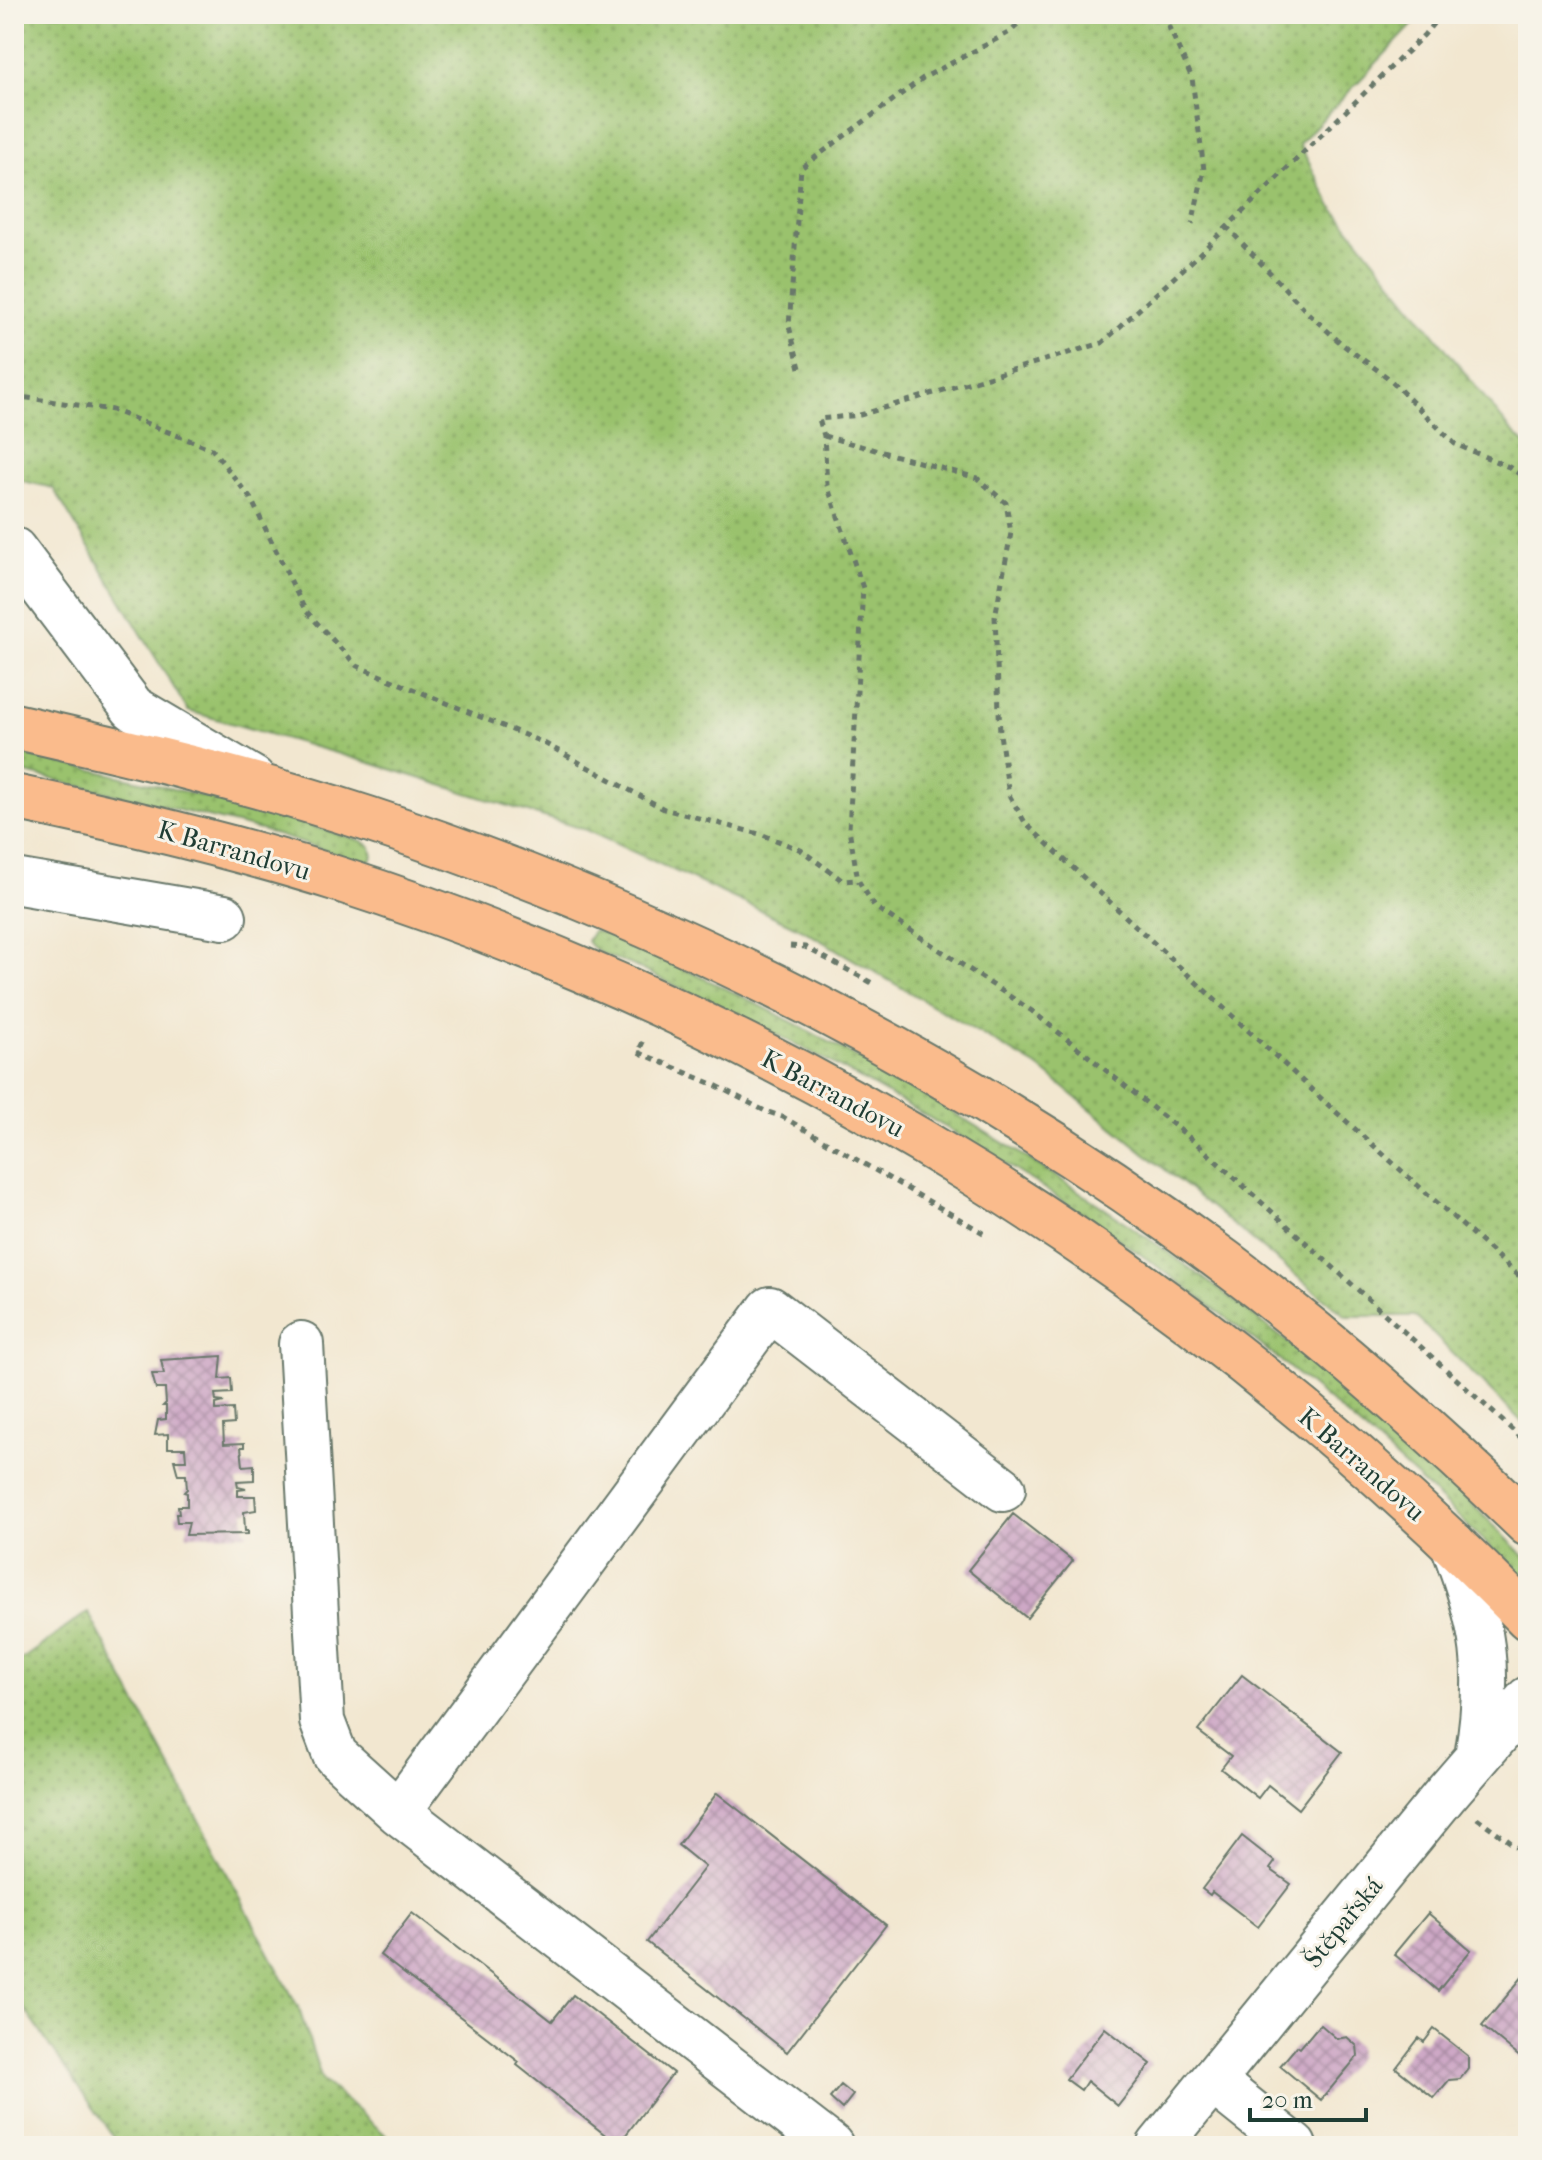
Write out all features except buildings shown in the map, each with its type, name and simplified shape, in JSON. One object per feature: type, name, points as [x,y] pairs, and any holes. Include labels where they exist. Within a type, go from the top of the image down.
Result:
[{"type":"main road","points":[[14,726],[176,764],[371,820],[566,892],[656,929],[793,994],[947,1079],[1056,1146],[1225,1262],[1382,1389],[1528,1524]]},
{"type":"main road","name":"K Barrandovu","points":[[14,797],[190,836],[386,895],[529,947],[657,1003],[762,1054],[943,1154],[1114,1266],[1267,1381],[1453,1544],[1528,1618]]},
{"type":"street","points":[[14,550],[133,708],[273,790]]},
{"type":"street","points":[[14,881],[224,917]]},
{"type":"street","points":[[398,1812],[770,1309],[1003,1489]]},
{"type":"street","points":[[301,1344],[322,1721],[335,1755],[398,1812],[831,2146]]},
{"type":"street","points":[[1453,1544],[1475,1603],[1485,1655],[1483,1720],[1477,1760],[1528,1744]]},
{"type":"street","name":"Štěpařská","points":[[1159,2146],[1445,1795],[1528,1699]]},
{"type":"street","points":[[1214,2082],[1294,2146]]},
{"type":"path","points":[[800,368],[789,326],[801,168],[923,78],[1010,32],[1030,14]]},
{"type":"path","points":[[1163,14],[1192,78],[1204,170],[1192,224]]},
{"type":"path","points":[[1441,14],[1424,35],[1102,343],[860,415],[819,419],[824,436],[827,485],[863,588],[849,829],[858,880],[875,907],[1032,1011],[1195,1142],[1528,1444]]},
{"type":"path","points":[[1226,226],[1308,313],[1343,345],[1387,377],[1455,444],[1509,467],[1528,480]]},
{"type":"path","points":[[14,396],[112,410],[212,449],[251,499],[305,610],[357,666],[544,743],[664,809],[763,835],[801,850],[843,881],[858,880]]},
{"type":"path","points":[[824,436],[977,478],[1006,503],[1011,533],[995,617],[1000,734],[1009,795],[1026,824],[1326,1103],[1528,1284]]},
{"type":"path","points":[[778,941],[792,947],[805,947],[872,983]]},
{"type":"path","points":[[643,1042],[638,1052],[783,1117],[994,1239]]},
{"type":"path","points":[[1445,1795],[1528,1855]]},
{"type":"green space","points":[[14,14],[1423,14],[1299,144],[1331,205],[1509,428],[1528,447],[1528,1428],[1415,1316],[1346,1316],[1041,1069],[801,929],[586,830],[374,764],[188,711],[53,488],[14,479]]},
{"type":"green space","points":[[14,753],[189,793],[319,828],[362,841],[371,847],[373,856],[360,862],[265,831],[14,770]]},
{"type":"green space","points":[[593,931],[627,942],[742,996],[872,1066],[974,1125],[1171,1254],[1356,1399],[1444,1477],[1528,1560],[1528,1585],[1376,1441],[1213,1308],[1128,1246],[952,1131],[861,1079],[748,1021],[596,950],[587,941]]},
{"type":"green space","points":[[88,1612],[299,2009],[322,2080],[395,2143],[391,2146],[120,2146],[14,1994],[14,1665]]}]
